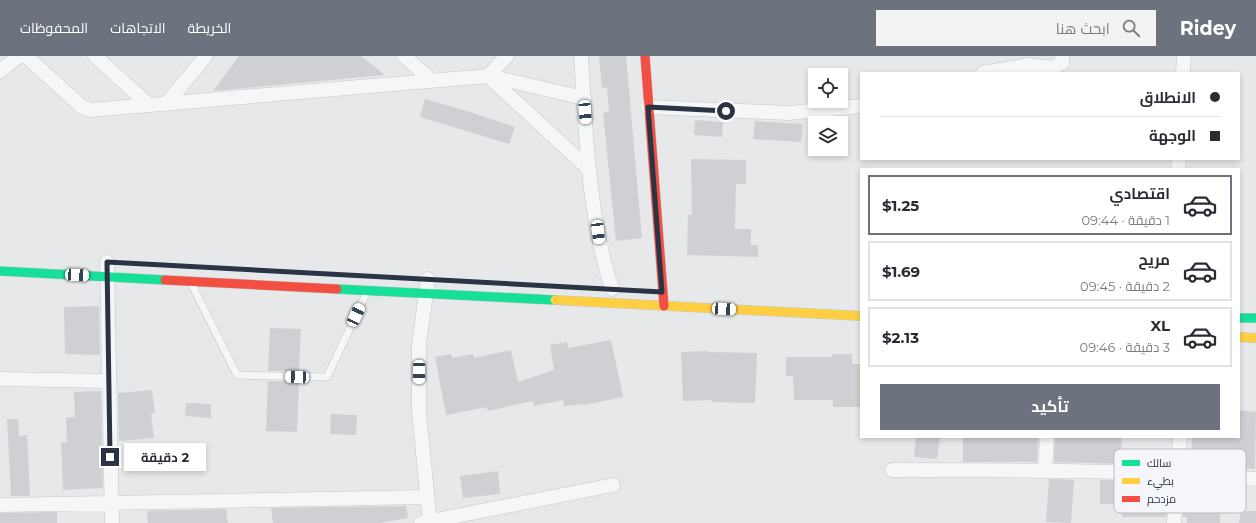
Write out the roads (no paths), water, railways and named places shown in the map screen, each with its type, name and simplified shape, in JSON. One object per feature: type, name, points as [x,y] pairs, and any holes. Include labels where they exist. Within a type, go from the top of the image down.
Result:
[{"type":"main road","points":[[645,56],[664,306]]},
{"type":"main road","points":[[0,271],[368,290],[427,282],[664,306],[860,316]]},
{"type":"main road","points":[[1240,318],[1256,318]]},
{"type":"main road","points":[[1240,337],[1256,338]]},
{"type":"street","points":[[0,71],[19,56]]},
{"type":"street","points":[[95,56],[149,104]]},
{"type":"street","points":[[166,103],[206,56]]},
{"type":"street","points":[[404,56],[431,80]]},
{"type":"street","points":[[488,76],[507,56]]},
{"type":"street","points":[[581,56],[590,170],[600,247],[612,289]]},
{"type":"street","points":[[989,72],[1028,65],[1052,68],[1062,63],[1062,56]]},
{"type":"street","points":[[1183,72],[1184,56]]},
{"type":"street","points":[[35,59],[82,107],[91,110],[488,76],[584,98]]},
{"type":"street","points":[[488,76],[590,170]]},
{"type":"street","points":[[648,107],[789,113],[860,106]]},
{"type":"street","points":[[107,262],[112,523]]},
{"type":"street","points":[[427,282],[419,344],[418,412],[427,522],[613,485]]},
{"type":"street","points":[[0,379],[109,381]]},
{"type":"street","points":[[1045,470],[1047,438]]},
{"type":"street","points":[[1179,449],[1180,438]]},
{"type":"street","points":[[892,470],[1114,472]]},
{"type":"street","points":[[1246,478],[1256,479]]},
{"type":"street","points":[[0,505],[426,497]]},
{"type":"street","points":[[1174,523],[1175,513]]},
{"type":"lane","points":[[190,281],[238,375],[327,377],[368,290]]}]
